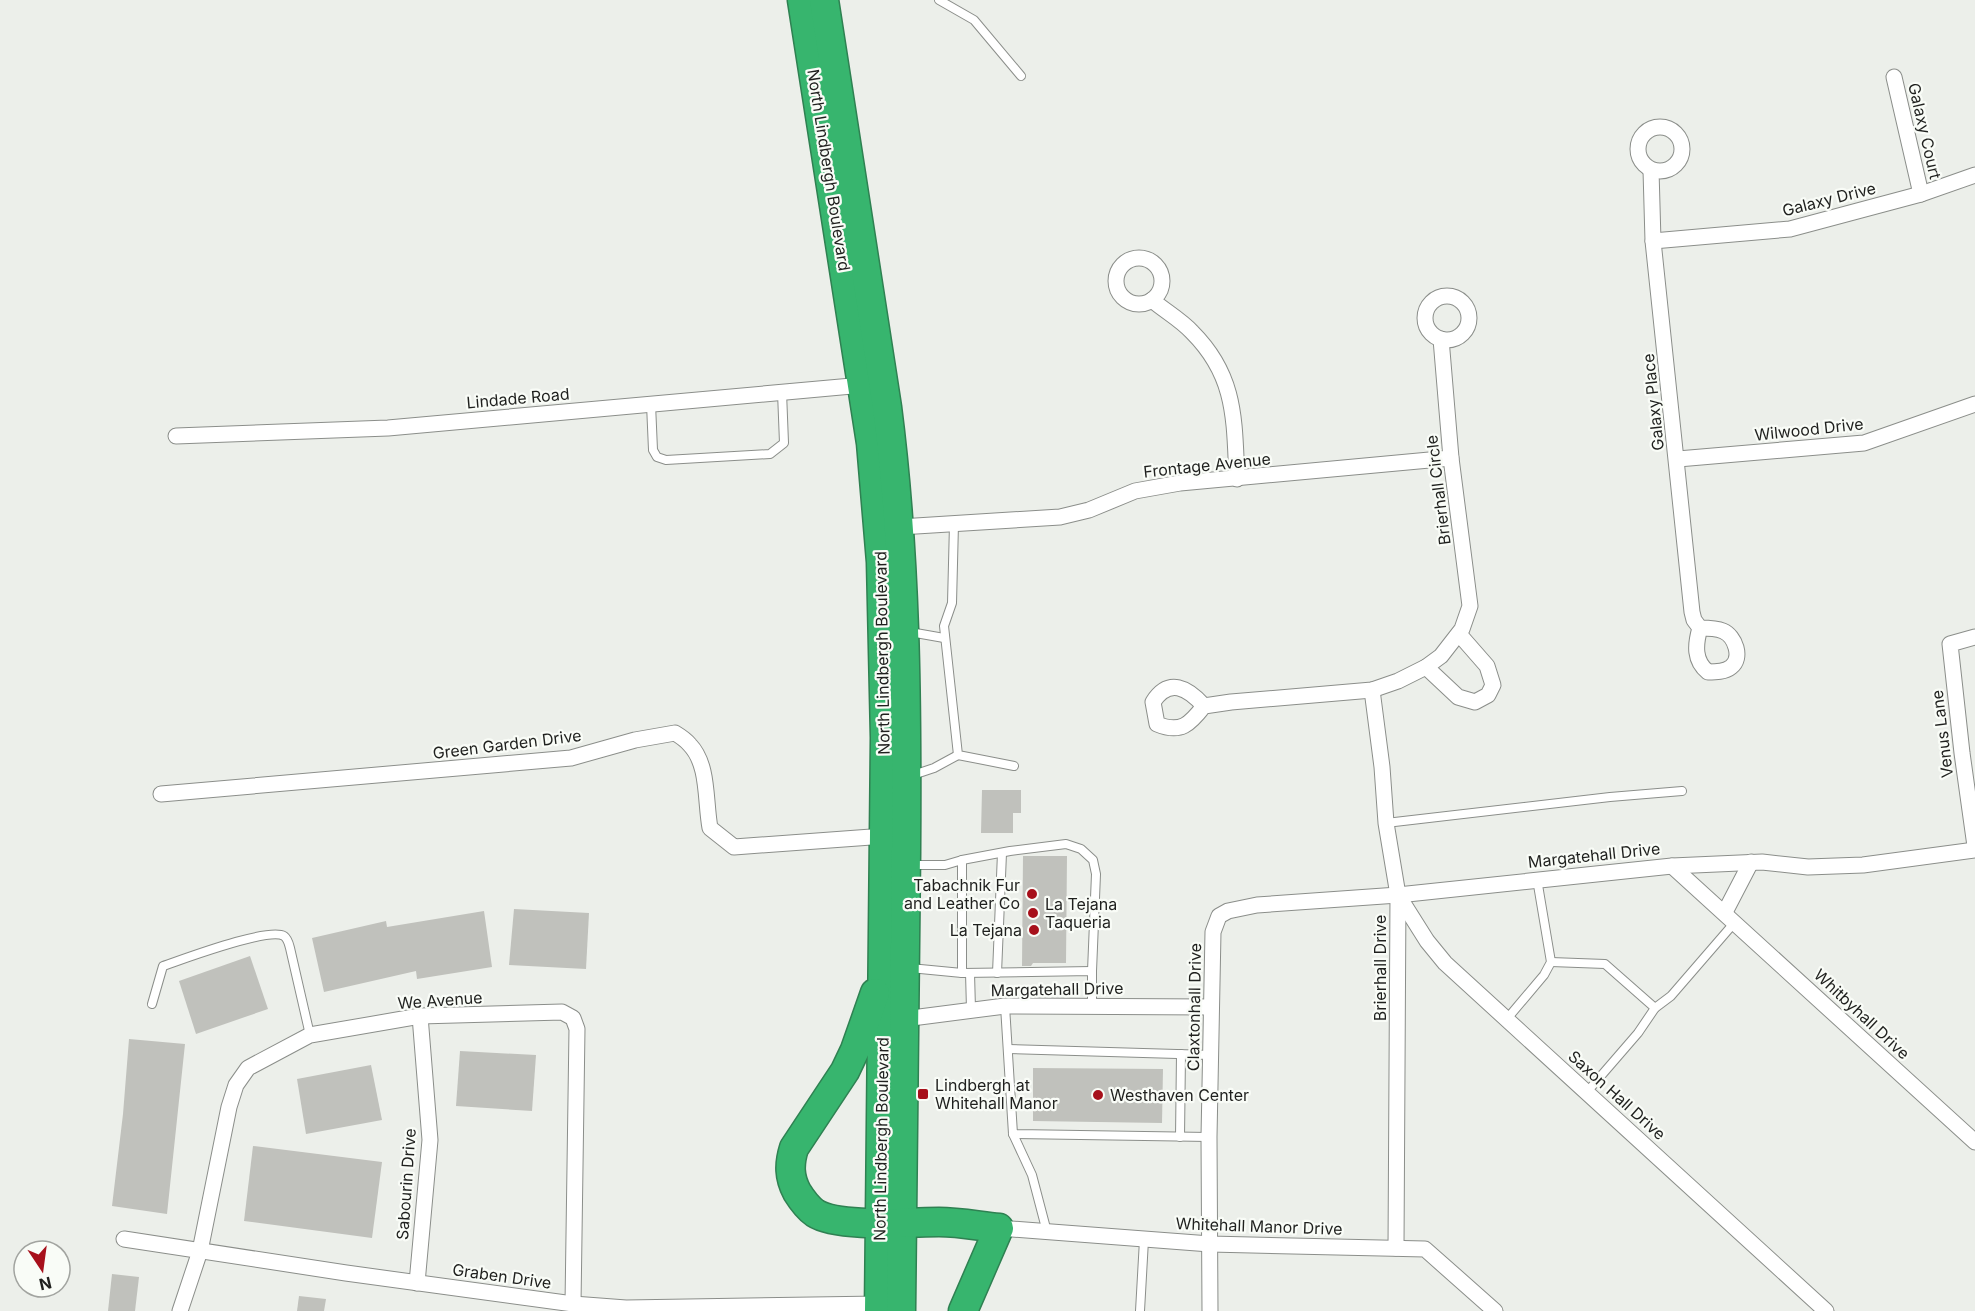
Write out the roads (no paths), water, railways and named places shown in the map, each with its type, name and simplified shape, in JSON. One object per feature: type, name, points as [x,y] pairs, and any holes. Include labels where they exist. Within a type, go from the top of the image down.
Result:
[{"type":"highway","name":"North Lindbergh Boulevard","points":[[802,0],[863,385],[871,443],[881,562],[885,679],[885,836],[894,968],[891,1222]]},
{"type":"highway","name":"North Lindbergh Boulevard","points":[[824,0],[887,407],[900,527],[905,631],[906,865],[894,968],[904,1019],[887,1309]]},
{"type":"highway","points":[[894,968],[839,1080],[794,1148],[790,1172],[800,1197],[817,1214],[840,1220],[946,1222],[999,1228],[963,1311]]},
{"type":"street","name":"Galaxy Court","points":[[1894,77],[1921,194]]},
{"type":"street","name":"Galaxy Place","points":[[1652,170],[1653,241],[1678,459],[1692,612],[1700,628]]},
{"type":"street","name":"Galaxy Drive","points":[[1653,241],[1790,229],[1921,194],[1975,175]]},
{"type":"street","points":[[1152,300],[1190,329],[1205,345],[1222,372],[1233,408],[1237,479]]},
{"type":"street","name":"Brierhall Circle","points":[[1204,706],[1372,690],[1398,681],[1426,666],[1441,656],[1459,634],[1470,606],[1451,458],[1441,339]]},
{"type":"street","name":"Lindade Road","points":[[176,436],[388,428],[863,385]]},
{"type":"street","name":"Wilwood Drive","points":[[1678,459],[1864,443],[1975,404]]},
{"type":"street","name":"Frontage Avenue","points":[[900,527],[1060,517],[1089,510],[1135,491],[1180,483],[1451,458]]},
{"type":"street","points":[[1426,666],[1458,697],[1475,702],[1488,695],[1493,685],[1487,666],[1459,634]]},
{"type":"street","name":"Venus Lane","points":[[1975,637],[1950,644],[1975,848]]},
{"type":"street","name":"Brierhall Drive","points":[[1372,690],[1382,766],[1386,823],[1398,895],[1396,1248]]},
{"type":"street","name":"Green Garden Drive","points":[[161,794],[571,758],[634,740],[675,733],[690,745],[704,767],[710,828],[734,847],[885,836]]},
{"type":"street","name":"Margatehall Drive","points":[[1219,916],[1236,908],[1247,906],[1398,895],[1672,866],[1751,862],[1808,867],[1863,865],[1975,848]]},
{"type":"street","points":[[1730,917],[1751,862]]},
{"type":"street","name":"Whitbyhall Drive","points":[[1672,866],[1975,1142]]},
{"type":"street","name":"Saxon Hall Drive","points":[[1398,895],[1427,941],[1445,963],[1826,1311]]},
{"type":"street","name":"Claxtonhall Drive","points":[[1210,1311],[1211,1007],[1213,932],[1219,916]]},
{"type":"street","name":"Margatehall Drive","points":[[904,1019],[1005,1006],[1211,1007]]},
{"type":"street","name":"We Avenue","points":[[180,1311],[200,1251],[223,1129],[236,1085],[248,1068],[310,1035],[420,1016],[562,1012],[573,1018],[577,1029],[573,1304]]},
{"type":"street","name":"Sabourin Drive","points":[[417,1283],[430,1140],[420,1016]]},
{"type":"street","name":"Whitehall Manor Drive","points":[[999,1228],[1210,1244],[1425,1249],[1494,1311]]},
{"type":"street","name":"Graben Drive","points":[[124,1239],[346,1273],[573,1304],[627,1308],[887,1309]]},
{"type":"lane","points":[[939,0],[974,20],[1021,75]]},
{"type":"lane","points":[[651,404],[654,450],[657,457],[666,460],[770,454],[784,443],[782,392]]},
{"type":"lane","points":[[954,524],[952,603],[944,626],[958,755]]},
{"type":"lane","points":[[905,631],[945,638]]},
{"type":"lane","points":[[906,777],[934,768],[958,755],[1014,766]]},
{"type":"lane","points":[[1386,823],[1610,796],[1682,791]]},
{"type":"lane","points":[[906,865],[945,865],[1002,853],[1066,844],[1081,849],[1093,860],[1096,874],[1092,1006]]},
{"type":"lane","points":[[997,973],[1002,853]]},
{"type":"lane","points":[[962,860],[966,973],[971,1009]]},
{"type":"lane","points":[[1506,1020],[1544,975],[1551,962],[1537,879]]},
{"type":"lane","points":[[1587,1092],[1638,1033],[1655,1008],[1671,996],[1730,917]]},
{"type":"lane","points":[[152,1004],[163,966],[253,937],[277,934],[287,940],[290,948],[310,1035]]},
{"type":"lane","points":[[1551,962],[1605,964],[1655,1008]]},
{"type":"lane","points":[[894,968],[966,973],[1092,971]]},
{"type":"lane","points":[[1005,1006],[1013,1134],[1032,1175],[1047,1232]]},
{"type":"lane","points":[[1008,1049],[1211,1055]]},
{"type":"lane","points":[[1180,1137],[1181,1054]]},
{"type":"lane","points":[[1013,1134],[1209,1137]]},
{"type":"lane","points":[[1140,1311],[1144,1240]]},
{"type":"place","name":"Tabachnik Fur and Leather Co","points":[[1032,894]]},
{"type":"place","name":"La Tejana Taqueria","points":[[1033,913]]},
{"type":"place","name":"La Tejana","points":[[1034,930]]},
{"type":"place","name":"Lindbergh at Whitehall Manor","points":[[923,1094]]},
{"type":"place","name":"Westhaven Center","points":[[1098,1095]]}]
